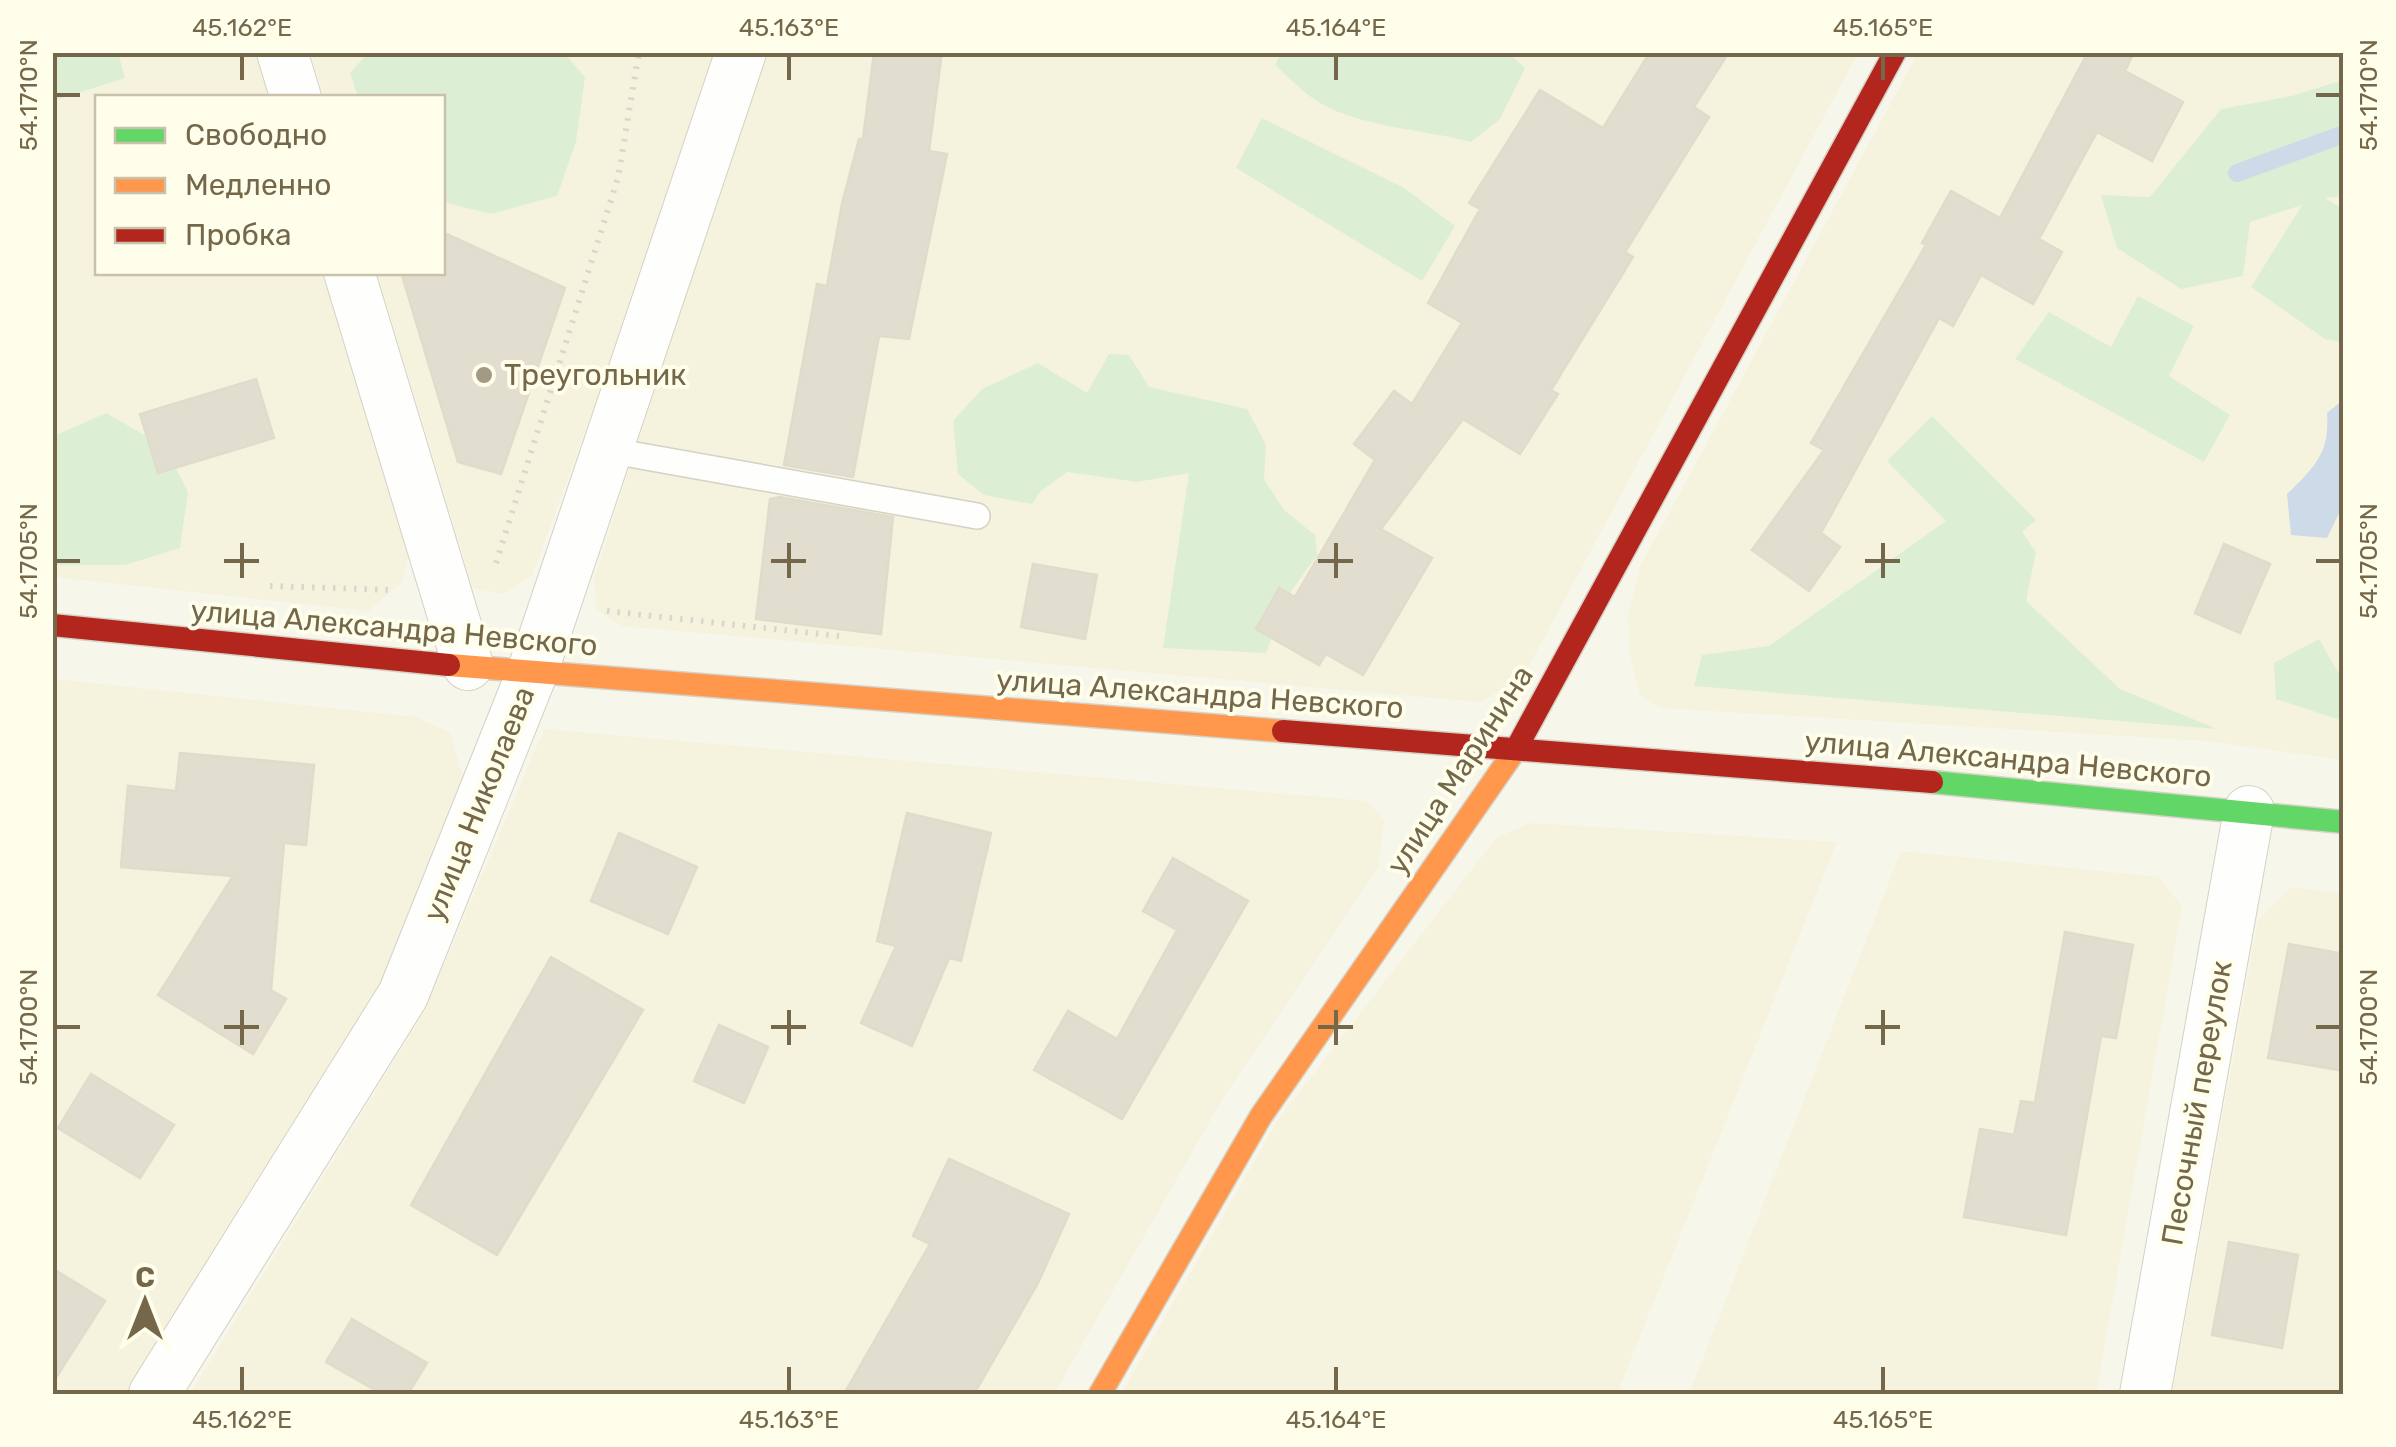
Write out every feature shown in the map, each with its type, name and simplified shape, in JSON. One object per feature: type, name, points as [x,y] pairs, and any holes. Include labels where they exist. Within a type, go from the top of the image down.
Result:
[{"type":"main road","name":"улица Маринина","points":[[1100,1394],[1261,1116],[1518,748],[1895,52]]},
{"type":"main road","name":"улица Александра Невского","points":[[52,625],[532,673],[1518,748],[2344,822]]},
{"type":"street","points":[[282,52],[295,95]]},
{"type":"street","name":"улица Николаева","points":[[154,1394],[403,995],[532,673],[741,52]]},
{"type":"street","points":[[350,275],[468,665]]},
{"type":"street","name":"Песочный переулок","points":[[2145,1394],[2250,811]]},
{"type":"lane","points":[[607,450],[978,516]]},
{"type":"path","points":[[494,568],[618,178],[639,52]]},
{"type":"shaded area","points":[[53,53],[263,53],[276,95],[95,95],[95,275],[331,275],[412,541],[402,582],[369,611],[53,577]]},
{"type":"shaded area","points":[[310,53],[725,53],[532,576],[501,594],[473,588],[378,275],[445,275],[445,95],[323,95]]},
{"type":"shaded area","points":[[760,53],[1858,53],[1523,677],[1480,702],[622,626],[597,610],[594,580]]},
{"type":"shaded area","points":[[1918,53],[2343,53],[2343,760],[2207,741],[1661,708],[1640,695],[1630,656],[1628,614],[1641,565]]},
{"type":"shaded area","points":[[53,679],[416,717],[450,733],[466,786],[387,988],[130,1394],[53,1394]]},
{"type":"shaded area","points":[[544,729],[1367,801],[1384,820],[1378,868],[1223,1098],[1054,1394],[190,1394],[424,1012]]},
{"type":"shaded area","points":[[1531,823],[1837,842],[1617,1394],[1121,1394],[1278,1120],[1496,838]]},
{"type":"shaded area","points":[[1901,851],[2159,877],[2182,907],[2096,1394],[1689,1394]]},
{"type":"shaded area","points":[[2292,887],[2343,894],[2343,1394],[2172,1394],[2258,920]]},
{"type":"green space","points":[[53,52],[118,53],[125,78],[53,101]]},
{"type":"green space","points":[[369,52],[564,53],[585,77],[576,142],[557,196],[491,214],[445,202],[445,95],[357,95],[350,73]]},
{"type":"green space","points":[[1281,53],[1508,53],[1525,68],[1500,119],[1471,142],[1346,115],[1311,97],[1275,65]]},
{"type":"green space","points":[[2343,80],[2343,196],[2325,198],[2343,209],[2343,342],[2325,339],[2251,287],[2302,205],[2250,222],[2243,276],[2181,289],[2117,248],[2101,195],[2150,197],[2221,109],[2292,96]]},
{"type":"green space","points":[[1262,118],[1404,188],[1455,226],[1422,281],[1236,168]]},
{"type":"green space","points":[[2138,296],[2194,326],[2169,376],[2230,415],[2204,462],[2015,359],[2049,312],[2111,347]]},
{"type":"green space","points":[[1109,354],[1129,355],[1149,387],[1247,409],[1266,445],[1264,479],[1284,510],[1315,535],[1317,555],[1290,593],[1266,653],[1163,648],[1189,473],[1137,482],[1067,472],[1040,492],[1032,504],[984,495],[958,474],[953,421],[982,389],[1038,363],[1087,393]]},
{"type":"green space","points":[[106,413],[165,447],[188,492],[180,548],[125,565],[55,565],[52,437]]},
{"type":"green space","points":[[1932,416],[2036,520],[2022,532],[2036,552],[2026,601],[2120,689],[2217,729],[1694,686],[1702,655],[1769,646],[1946,521],[1887,461]]},
{"type":"green space","points":[[2319,639],[2343,681],[2343,721],[2276,699],[2274,663]]},
{"type":"water","points":[[2343,400],[2343,505],[2327,538],[2291,535],[2287,494],[2319,458],[2326,439],[2327,413]]},
{"type":"building","points":[[874,52],[942,52],[929,151],[947,154],[909,339],[879,336],[853,477],[784,465],[817,284],[827,286],[842,204],[859,139],[863,139]]},
{"type":"building","points":[[1650,52],[1729,52],[1694,107],[1709,117],[1625,252],[1633,257],[1551,390],[1558,394],[1520,454],[1463,419],[1381,529],[1432,558],[1363,675],[1326,654],[1319,665],[1256,629],[1279,588],[1295,597],[1375,460],[1354,444],[1394,391],[1412,404],[1462,323],[1428,303],[1480,209],[1469,203],[1540,90],[1603,128]]},
{"type":"building","points":[[2088,52],[2134,52],[2125,71],[2183,102],[2152,161],[2097,132],[2039,239],[2062,252],[2033,304],[1981,275],[1953,326],[1939,318],[1821,533],[1840,547],[1809,591],[1752,550],[1824,450],[1811,443],[1926,245],[1922,243],[1951,191],[2000,218]]},
{"type":"building","name":"Треугольник","points":[[445,233],[565,288],[501,474],[458,462],[402,275],[445,275]]},
{"type":"building","points":[[256,379],[274,438],[158,473],[140,414]]},
{"type":"building","points":[[779,497],[893,517],[881,634],[756,619],[770,499]]},
{"type":"building","points":[[2224,544],[2270,564],[2240,633],[2195,613]]},
{"type":"building","points":[[1033,564],[1097,575],[1085,639],[1021,627]]},
{"type":"building","points":[[180,753],[314,765],[306,845],[284,843],[271,990],[286,999],[253,1054],[158,995],[233,876],[121,867],[128,786],[176,791]]},
{"type":"building","points":[[907,813],[991,833],[961,961],[949,958],[912,1046],[861,1023],[896,946],[877,941]]},
{"type":"building","points":[[619,833],[697,867],[668,934],[591,901]]},
{"type":"building","points":[[1173,858],[1248,901],[1122,1119],[1034,1070],[1068,1011],[1117,1039],[1177,930],[1143,911]]},
{"type":"building","points":[[2065,932],[2133,945],[2116,1038],[2101,1036],[2066,1235],[1964,1217],[1980,1129],[2014,1135],[2021,1101],[2035,1103]]},
{"type":"building","points":[[2289,944],[2344,954],[2344,1071],[2268,1058]]},
{"type":"building","points":[[551,957],[643,1010],[497,1255],[411,1205]]},
{"type":"building","points":[[719,1025],[768,1047],[744,1103],[694,1081]]},
{"type":"building","points":[[91,1074],[174,1125],[140,1178],[58,1128]]},
{"type":"building","points":[[949,1159],[1069,1214],[1038,1283],[974,1394],[844,1394],[930,1244],[913,1236]]},
{"type":"building","points":[[2229,1242],[2298,1255],[2282,1348],[2212,1335]]},
{"type":"building","points":[[52,1268],[105,1301],[52,1384]]},
{"type":"building","points":[[352,1319],[427,1363],[408,1394],[382,1394],[326,1362]]},
{"type":"waterway","points":[[2237,173],[2344,134]]},
{"type":"traffic: fast","points":[[1932,782],[2344,822]]},
{"type":"traffic: slow","points":[[449,665],[1283,731]]},
{"type":"traffic: slow","points":[[1100,1394],[1261,1116],[1516,749]]},
{"type":"traffic: jam","points":[[1516,749],[1895,52]]},
{"type":"traffic: jam","points":[[52,625],[449,665]]},
{"type":"traffic: jam","points":[[1283,731],[1932,782]]},
{"type":"place","name":"Треугольник","points":[[484,375]]}]
